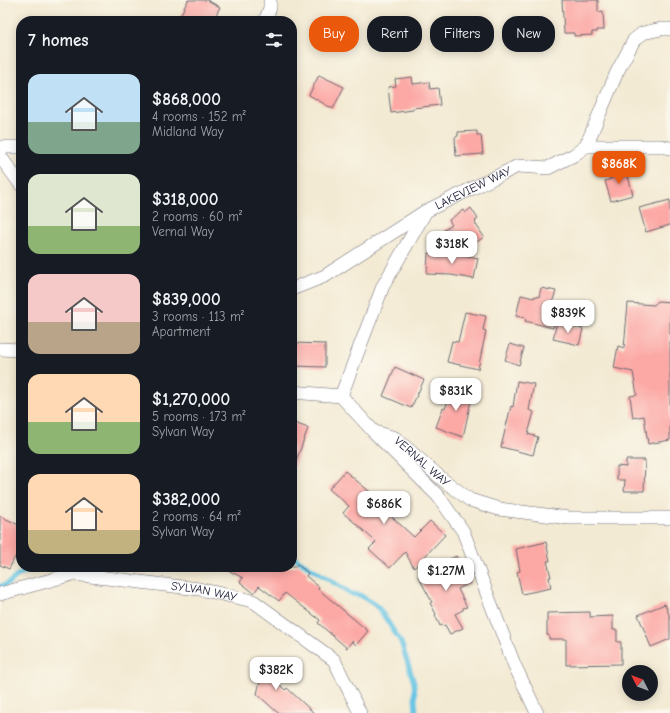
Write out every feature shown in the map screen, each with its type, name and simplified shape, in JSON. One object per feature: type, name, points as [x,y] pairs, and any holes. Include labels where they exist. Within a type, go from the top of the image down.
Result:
[{"type":"street","points":[[267,16],[270,8],[270,0]]},
{"type":"street","points":[[670,29],[661,29],[643,33],[634,40],[617,72],[586,146],[661,146],[670,148]]},
{"type":"street","name":"LAKEVIEW WAY","points":[[297,287],[325,276],[426,211],[518,166],[548,168],[574,155],[586,146]]},
{"type":"street","points":[[0,147],[16,147]]},
{"type":"street","points":[[0,156],[16,178]]},
{"type":"street","points":[[341,396],[383,286],[426,211]]},
{"type":"street","points":[[0,349],[16,350]]},
{"type":"street","points":[[297,392],[341,396],[374,432],[438,496],[463,531],[514,664],[538,713]]},
{"type":"street","name":"VERNAL WAY","points":[[374,432],[395,438],[442,479],[470,500],[492,507],[569,518],[670,518]]},
{"type":"street","name":"SYLVAN WAY","points":[[0,594],[73,574],[199,589],[253,601],[334,660],[360,713]]},
{"type":"building","points":[[188,0],[207,0],[220,7],[216,16],[180,16]]},
{"type":"building","points":[[562,0],[598,0],[598,12],[603,11],[604,30],[592,32],[592,35],[574,36],[574,33],[564,33]]},
{"type":"building","points":[[319,75],[344,87],[333,109],[309,95]]},
{"type":"building","points":[[412,77],[413,84],[429,82],[430,89],[438,88],[440,105],[413,108],[413,110],[391,113],[388,87],[396,86],[395,79]]},
{"type":"building","points":[[477,131],[477,135],[481,135],[483,154],[456,156],[455,137],[458,136],[458,132]]},
{"type":"building","points":[[626,169],[633,195],[611,201],[605,181],[611,179],[610,173]]},
{"type":"building","points":[[670,200],[670,225],[646,232],[639,208]]},
{"type":"building","points":[[471,208],[478,219],[475,223],[484,237],[459,254],[444,230],[452,225],[449,220],[463,210],[465,213]]},
{"type":"building","points":[[428,253],[452,253],[478,258],[474,279],[451,275],[427,274]]},
{"type":"building","points":[[541,288],[556,291],[552,303],[559,305],[553,328],[525,321],[526,318],[516,316],[521,295],[534,298],[535,296],[539,297]]},
{"type":"building","points":[[658,301],[670,302],[670,440],[648,444],[644,416],[633,418],[630,396],[637,395],[633,372],[614,368],[618,346],[624,348],[628,303],[654,305]]},
{"type":"building","points":[[465,312],[486,316],[483,330],[486,331],[478,369],[447,362],[452,341],[458,342]]},
{"type":"building","points":[[557,322],[583,329],[579,345],[553,339]]},
{"type":"building","points":[[297,343],[325,344],[325,367],[297,366]]},
{"type":"building","points":[[510,344],[524,348],[519,365],[505,360]]},
{"type":"building","points":[[395,367],[424,380],[411,408],[383,396]]},
{"type":"building","points":[[517,381],[534,384],[529,410],[534,412],[528,434],[538,437],[533,455],[501,447],[511,406],[513,407]]},
{"type":"building","points":[[454,385],[473,392],[463,437],[436,427]]},
{"type":"building","points":[[297,424],[308,428],[297,459]]},
{"type":"building","points":[[626,460],[645,460],[644,491],[624,491],[625,480],[617,480],[617,466],[626,467]]},
{"type":"building","points":[[345,471],[376,497],[373,500],[414,537],[430,521],[445,535],[414,568],[405,552],[390,568],[369,549],[376,542],[343,513],[349,506],[329,489]]},
{"type":"building","points":[[0,516],[16,524],[16,558],[9,569],[0,565]]},
{"type":"building","points":[[546,542],[550,561],[547,561],[551,577],[549,577],[551,588],[522,594],[517,572],[520,571],[516,549]]},
{"type":"building","points":[[456,556],[470,583],[458,589],[467,607],[455,614],[463,628],[450,634],[445,625],[440,626],[430,603],[432,602],[418,576]]},
{"type":"building","points":[[297,564],[308,573],[306,576],[319,587],[318,589],[368,631],[356,645],[352,641],[347,648],[318,623],[320,620],[285,593],[279,601],[259,586],[254,593],[240,582],[243,578],[232,572],[297,572]]},
{"type":"building","points":[[665,604],[670,617],[670,639],[651,647],[638,615]]},
{"type":"building","points":[[590,612],[590,617],[613,616],[613,630],[617,630],[617,642],[621,642],[621,664],[566,665],[566,639],[549,639],[549,635],[547,635],[547,613]]},
{"type":"building","points":[[257,659],[274,663],[271,676],[285,690],[287,688],[314,713],[278,713],[257,694],[260,681],[252,679]]},
{"type":"waterway","points":[[297,559],[352,594],[360,595],[378,607],[401,642],[414,683],[416,713]]},
{"type":"waterway","points":[[0,586],[9,583],[19,574],[24,572]]}]
